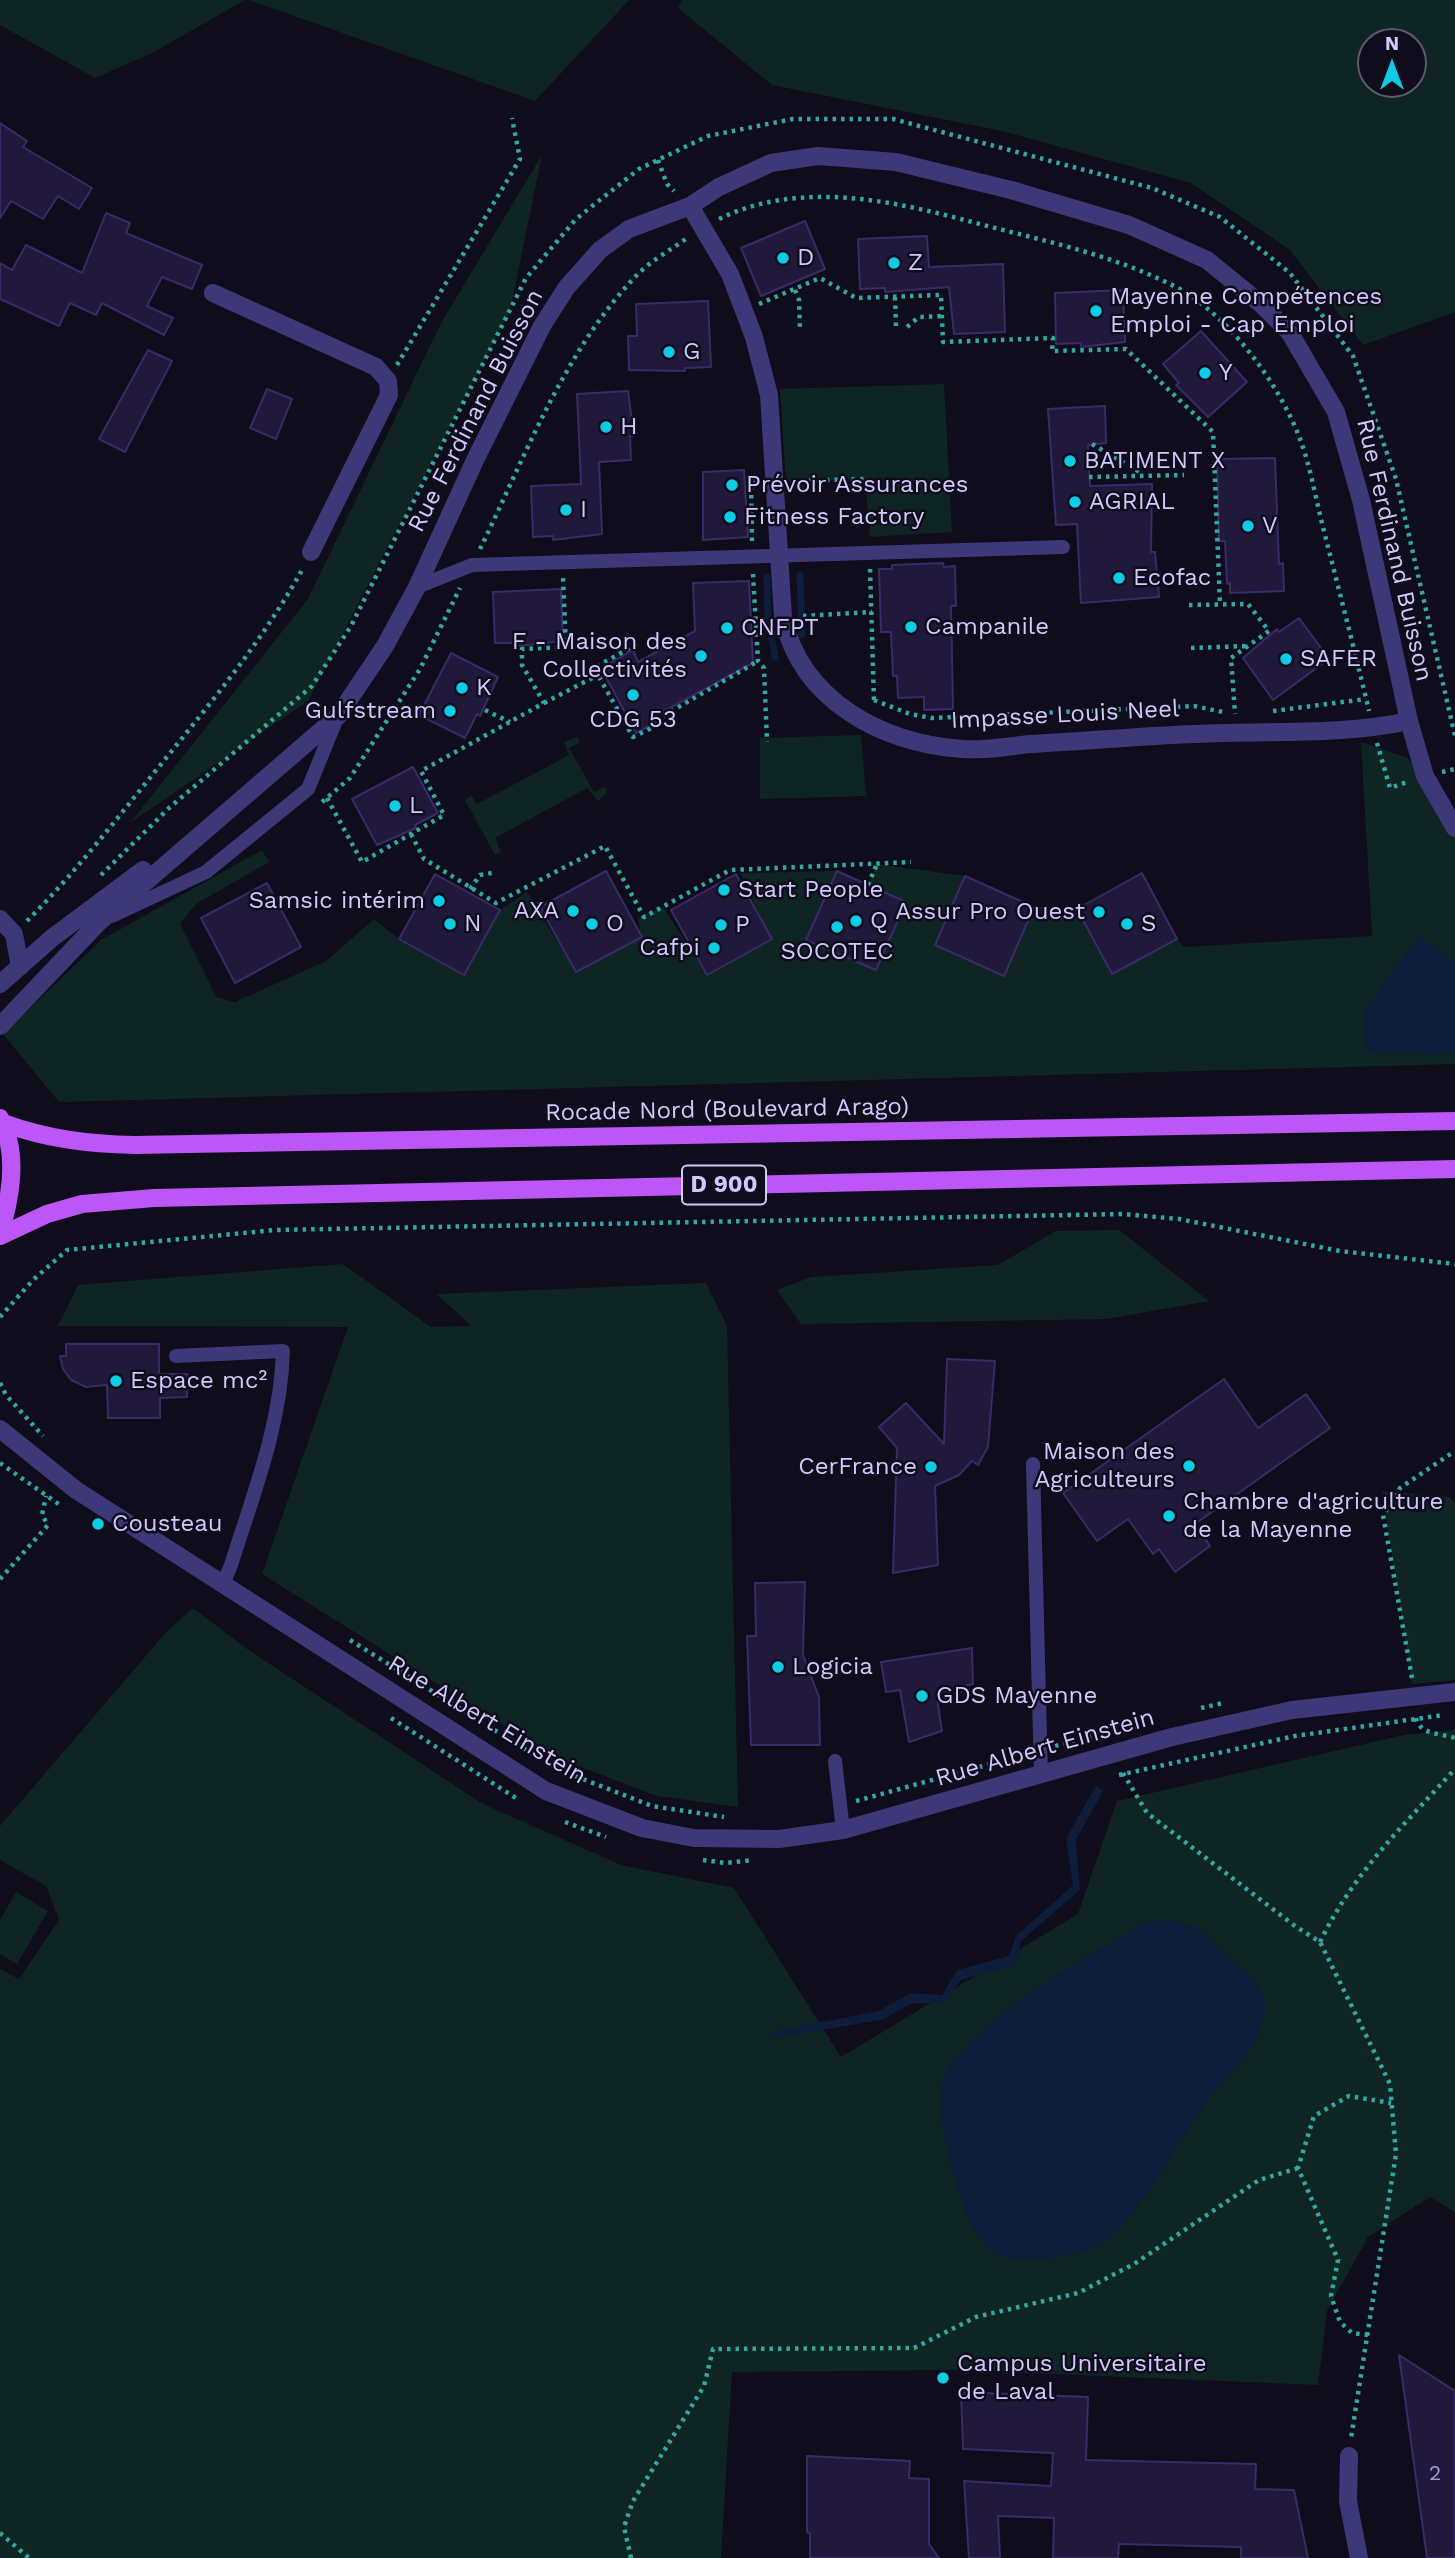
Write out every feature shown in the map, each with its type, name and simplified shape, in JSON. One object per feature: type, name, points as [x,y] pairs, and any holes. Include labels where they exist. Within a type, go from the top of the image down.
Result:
[{"type":"main road","name":"Rocade Nord (Boulevard Arago)","points":[[1,1120],[39,1136],[79,1144],[135,1145],[1455,1121]]},
{"type":"main road","points":[[0,1235],[10,1200],[12,1161],[1,1120]]},
{"type":"main road","name":"D 900","points":[[0,1235],[47,1214],[82,1204],[154,1198],[1455,1169]]},
{"type":"street","name":"Rue Ferdinand Buisson","points":[[0,1026],[98,923],[338,716],[385,646],[417,587],[476,458],[542,326],[567,287],[600,250],[629,229],[690,206],[719,187],[771,163],[818,156],[896,162],[1011,190],[1129,225],[1207,260],[1261,304],[1290,333],[1336,412],[1361,500],[1409,721],[1425,776],[1455,828]]},
{"type":"street","name":"Impasse Louis Neel","points":[[690,206],[730,274],[769,395],[777,533],[787,637],[807,677],[835,702],[871,725],[912,741],[964,750],[1237,720],[1373,728],[1409,721]]},
{"type":"street","points":[[214,293],[376,366],[388,381],[389,395],[311,552]]},
{"type":"street","name":"Rue Ferdinand Buisson","points":[[0,984],[52,938],[231,806]]},
{"type":"street","points":[[0,919],[14,934],[20,967]]},
{"type":"street","name":"Rue Albert Einstein","points":[[2,1430],[76,1490],[546,1791],[642,1828],[694,1838],[779,1839],[843,1830],[1115,1754],[1292,1710],[1455,1692]]},
{"type":"street","points":[[1349,2456],[1348,2501],[1359,2558]]},
{"type":"lane","points":[[417,587],[472,565],[1063,547]]},
{"type":"lane","points":[[98,923],[206,872],[308,789],[338,716]]},
{"type":"lane","points":[[176,1356],[283,1352],[282,1389],[274,1425],[223,1584]]},
{"type":"lane","points":[[1033,1464],[1041,1776]]},
{"type":"lane","points":[[835,1762],[838,1806],[843,1830]]},
{"type":"path","points":[[388,381],[520,159],[512,118]]},
{"type":"path","points":[[658,160],[667,184],[690,206]]},
{"type":"path","points":[[741,303],[761,304],[820,278],[856,298],[941,295],[943,342],[1052,338],[1052,351],[1126,349],[1213,432],[1220,604]]},
{"type":"path","points":[[795,290],[799,300],[800,330]]},
{"type":"path","points":[[895,297],[896,327]]},
{"type":"path","points":[[907,327],[919,317],[942,316]]},
{"type":"path","points":[[1093,444],[1144,475]]},
{"type":"path","points":[[1090,477],[1184,475]]},
{"type":"path","points":[[14,934],[65,883],[227,684],[276,617],[311,552]]},
{"type":"path","points":[[870,553],[874,699],[871,725]]},
{"type":"path","points":[[544,703],[522,665],[522,649],[566,647],[562,564]]},
{"type":"path","points":[[874,699],[910,714],[932,718],[1194,706],[1237,720],[1231,658],[1269,631],[1248,604],[1189,605]]},
{"type":"path","points":[[809,616],[872,612]]},
{"type":"path","points":[[756,619],[762,618]]},
{"type":"path","points":[[637,644],[594,668],[633,737],[660,724],[658,719],[758,661]]},
{"type":"path","points":[[1191,648],[1248,646]]},
{"type":"path","points":[[327,798],[362,862],[444,815],[421,771],[598,675]]},
{"type":"path","points":[[1264,712],[1366,699]]},
{"type":"path","points":[[485,709],[510,722]]},
{"type":"path","points":[[411,834],[424,859],[496,903],[605,846],[644,918],[730,870],[911,862]]},
{"type":"path","points":[[868,885],[877,864]]},
{"type":"path","points":[[470,889],[480,875],[492,873]]},
{"type":"path","points":[[0,1317],[33,1280],[67,1250],[275,1230],[1123,1214],[1179,1219],[1340,1251],[1455,1264]]},
{"type":"path","points":[[0,1382],[6,1395],[49,1443]]},
{"type":"path","points":[[1412,1678],[1383,1515],[1400,1488],[1455,1451]]},
{"type":"path","points":[[0,1579],[48,1525],[42,1515],[46,1496]]},
{"type":"path","points":[[348,1638],[558,1769],[652,1806],[726,1817]]},
{"type":"path","points":[[1399,1680],[1423,1677]]},
{"type":"path","points":[[1189,1711],[1229,1702]]},
{"type":"path","points":[[383,1713],[523,1801]]},
{"type":"path","points":[[1110,1777],[1296,1736],[1455,1714]]},
{"type":"path","points":[[838,1806],[1108,1732]]},
{"type":"path","points":[[1115,1754],[1123,1774],[1147,1812],[1295,1927],[1320,1942],[1390,2084],[1396,2154],[1349,2456]]},
{"type":"path","points":[[1320,1942],[1337,1907],[1377,1852],[1455,1769]]},
{"type":"path","points":[[555,1817],[588,1832],[612,1839]]},
{"type":"path","points":[[700,1859],[726,1863],[764,1859]]},
{"type":"path","points":[[1368,2335],[1352,2333],[1340,2322],[1331,2297],[1338,2260],[1298,2168],[1314,2116],[1349,2096],[1391,2103]]},
{"type":"path","points":[[631,2558],[624,2527],[633,2501],[705,2386],[713,2349],[914,2348],[976,2317],[1078,2293],[1134,2264],[1259,2180],[1298,2168]]},
{"type":"path","points":[[0,2533],[29,2558]]},
{"type":"green space","points":[[0,0],[245,0],[154,52],[95,78],[0,25]]},
{"type":"green space","points":[[249,0],[629,0],[535,101]]},
{"type":"green space","points":[[682,0],[1455,0],[1455,312],[1363,345],[1290,250],[1191,183],[1002,131],[772,85],[678,8]]},
{"type":"green space","points":[[542,155],[510,311],[308,701],[130,823],[308,599],[441,323]]},
{"type":"green space","points":[[944,384],[952,532],[870,537],[865,479],[786,482],[780,389]]},
{"type":"green space","points":[[861,735],[866,796],[760,799],[760,738]]},
{"type":"green space","points":[[577,737],[580,742],[569,748],[594,792],[605,787],[607,793],[598,801],[587,788],[495,838],[501,852],[495,855],[465,800],[471,796],[477,804],[569,755],[564,742]]},
{"type":"green space","points":[[1361,742],[1408,758],[1455,827],[1455,1064],[59,1102],[3,1034],[101,940],[262,850],[269,862],[196,904],[180,923],[216,997],[235,1002],[326,961],[374,919],[399,939],[464,975],[500,910],[527,892],[576,972],[641,937],[638,918],[663,907],[707,975],[771,939],[740,873],[837,871],[806,940],[875,970],[906,902],[868,885],[877,864],[965,876],[935,945],[1004,976],[1034,907],[1080,907],[1112,974],[1177,939],[1184,947],[1372,936]]},
{"type":"green space","points":[[1119,1230],[1209,1301],[1107,1319],[801,1324],[777,1290],[811,1277],[998,1265],[1056,1231]]},
{"type":"green space","points":[[343,1264],[431,1327],[472,1326],[436,1294],[706,1283],[727,1326],[738,1807],[657,1796],[552,1756],[262,1574],[348,1327],[58,1326],[78,1285]]},
{"type":"green space","points":[[1382,1491],[1450,1497],[1455,1503],[1455,1680],[1412,1684]]},
{"type":"green space","points":[[193,1608],[247,1649],[483,1804],[621,1865],[734,1888],[841,2057],[1078,1914],[1117,1801],[1404,1735],[1455,1730],[1455,2212],[1430,2197],[1368,2237],[1327,2311],[1318,2385],[956,2370],[732,2372],[721,2558],[0,2558],[0,1969],[19,1979],[59,1920],[46,1886],[0,1860],[0,1826],[169,1629]]},
{"type":"green space","points":[[16,1892],[48,1911],[17,1964],[0,1954],[0,1920]]},
{"type":"water","points":[[1418,936],[1455,962],[1455,1051],[1453,1054],[1367,1053],[1363,1013]]},
{"type":"water","points":[[1096,1785],[1103,1791],[1076,1840],[1080,1890],[1021,1941],[1016,1965],[961,1980],[944,2003],[913,2003],[881,2020],[770,2039],[772,2032],[878,2011],[911,1993],[942,1995],[957,1970],[1009,1956],[1016,1936],[1073,1885],[1066,1839]]},
{"type":"water","points":[[1159,1920],[1174,1921],[1199,1930],[1252,1978],[1262,1992],[1265,2009],[1258,2036],[1204,2106],[1135,2210],[1108,2240],[1098,2246],[1059,2257],[1023,2259],[991,2251],[980,2240],[970,2221],[952,2170],[942,2116],[941,2094],[944,2078],[957,2057],[1003,2013],[1093,1953],[1143,1924]]},
{"type":"building","points":[[0,123],[27,141],[23,147],[92,188],[79,209],[58,196],[43,219],[11,201],[0,218]]},
{"type":"building","points":[[106,213],[130,223],[126,233],[202,265],[192,289],[162,277],[147,306],[173,318],[164,335],[102,303],[96,315],[70,303],[59,326],[0,299],[0,263],[12,270],[26,245],[82,273]]},
{"type":"building","name":"D","points":[[805,221],[825,269],[761,296],[741,248]]},
{"type":"building","points":[[927,236],[929,267],[1003,264],[1005,332],[954,334],[949,287],[885,292],[885,288],[860,289],[858,239]]},
{"type":"building","points":[[1123,290],[1125,342],[1081,347],[1081,343],[1056,344],[1055,293]]},
{"type":"building","name":"G","points":[[708,301],[711,367],[685,368],[685,371],[629,370],[628,336],[637,336],[636,304]]},
{"type":"building","name":"Y","points":[[1201,331],[1247,382],[1208,417],[1176,385],[1179,383],[1163,364]]},
{"type":"building","points":[[148,350],[172,361],[125,452],[99,439]]},
{"type":"building","points":[[267,389],[292,399],[276,439],[250,428]]},
{"type":"building","points":[[628,391],[634,436],[630,436],[631,460],[599,462],[602,534],[553,540],[553,536],[533,537],[531,486],[581,484],[577,394]]},
{"type":"building","points":[[1105,406],[1106,443],[1088,445],[1090,486],[1152,484],[1151,552],[1155,552],[1159,597],[1081,603],[1077,524],[1056,525],[1048,409]]},
{"type":"building","name":"V","points":[[1275,458],[1279,564],[1283,563],[1284,591],[1230,593],[1230,583],[1227,584],[1225,541],[1219,541],[1217,459]]},
{"type":"building","points":[[744,470],[748,537],[703,540],[703,472]]},
{"type":"building","points":[[943,563],[944,567],[955,566],[956,606],[951,606],[953,709],[924,710],[924,697],[898,698],[897,676],[893,676],[891,632],[881,632],[879,569],[892,569],[892,565]]},
{"type":"building","name":"F - Maison des Collectivités","points":[[749,581],[753,663],[653,717],[655,723],[636,733],[601,668],[633,650],[638,662],[695,631],[693,583]]},
{"type":"building","points":[[561,589],[563,641],[519,646],[519,643],[495,643],[493,592]]},
{"type":"building","name":"SAFER","points":[[1299,618],[1329,659],[1273,700],[1243,658],[1277,629],[1279,632]]},
{"type":"building","name":"K","points":[[451,653],[498,677],[480,716],[477,714],[465,738],[419,715]]},
{"type":"building","name":"L","points":[[413,767],[438,813],[415,825],[416,828],[377,845],[352,799]]},
{"type":"building","name":"O","points":[[606,871],[642,937],[576,972],[540,907]]},
{"type":"building","name":"Q","points":[[837,871],[906,902],[876,970],[806,940]]},
{"type":"building","name":"S","points":[[1142,873],[1177,939],[1112,974],[1077,909]]},
{"type":"building","name":"N","points":[[435,874],[500,910],[464,975],[399,939]]},
{"type":"building","name":"P","points":[[736,874],[772,939],[707,975],[671,910]]},
{"type":"building","points":[[965,876],[1034,907],[1004,976],[935,945]]},
{"type":"building","points":[[267,883],[301,947],[235,983],[201,918]]},
{"type":"building","name":"Espace mc²","points":[[66,1344],[159,1344],[159,1374],[187,1374],[187,1397],[160,1398],[160,1418],[108,1418],[107,1385],[86,1387],[71,1380],[63,1369],[60,1356],[66,1356]]},
{"type":"building","name":"CerFrance","points":[[947,1359],[995,1361],[988,1447],[978,1465],[972,1461],[959,1475],[935,1486],[938,1565],[893,1573],[897,1448],[879,1427],[906,1403],[944,1444]]},
{"type":"building","name":"Maison des Agriculteurs","points":[[1224,1379],[1258,1428],[1306,1394],[1330,1428],[1195,1524],[1210,1546],[1175,1572],[1159,1549],[1153,1554],[1128,1519],[1097,1541],[1063,1493]]},
{"type":"building","name":"Logicia","points":[[805,1582],[803,1655],[819,1697],[820,1745],[751,1745],[747,1636],[756,1636],[755,1583]]},
{"type":"building","name":"GDS Mayenne","points":[[972,1648],[973,1684],[960,1687],[961,1693],[937,1698],[942,1731],[909,1742],[900,1690],[886,1692],[881,1662]]},
{"type":"building","points":[[1399,2355],[1455,2391],[1455,2558],[1427,2558]]},
{"type":"building","points":[[961,2392],[1088,2397],[1086,2460],[1256,2464],[1255,2489],[1294,2490],[1308,2558],[1241,2558],[1241,2547],[1119,2544],[1118,2558],[1053,2558],[1054,2518],[998,2516],[1000,2558],[969,2558],[964,2481],[1051,2486],[1053,2453],[963,2449]]},
{"type":"building","points":[[807,2456],[910,2461],[909,2478],[929,2479],[929,2544],[939,2558],[810,2558],[810,2533],[807,2532]]},
{"type":"waterway","points":[[800,575],[802,635]]},
{"type":"waterway","points":[[767,577],[768,618],[775,657]]},
{"type":"place","name":"D","points":[[783,258]]},
{"type":"place","name":"Z","points":[[894,263]]},
{"type":"place","name":"Mayenne Compétences Emploi - Cap Emploi","points":[[1096,311]]},
{"type":"place","name":"G","points":[[669,352]]},
{"type":"place","name":"Y","points":[[1205,373]]},
{"type":"place","name":"H","points":[[606,427]]},
{"type":"place","name":"BATIMENT X","points":[[1070,461]]},
{"type":"place","name":"Prévoir Assurances","points":[[732,485]]},
{"type":"place","name":"AGRIAL","points":[[1075,502]]},
{"type":"place","name":"I","points":[[566,510]]},
{"type":"place","name":"Fitness Factory","points":[[730,517]]},
{"type":"place","name":"V","points":[[1248,526]]},
{"type":"place","name":"Ecofac","points":[[1119,578]]},
{"type":"place","name":"Campanile","points":[[911,627]]},
{"type":"place","name":"CNFPT","points":[[727,628]]},
{"type":"place","name":"F - Maison des Collectivités","points":[[701,656]]},
{"type":"place","name":"SAFER","points":[[1286,659]]},
{"type":"place","name":"K","points":[[462,688]]},
{"type":"place","name":"CDG 53","points":[[633,695]]},
{"type":"place","name":"Gulfstream","points":[[450,711]]},
{"type":"place","name":"L","points":[[395,806]]},
{"type":"place","name":"Start People","points":[[724,890]]},
{"type":"place","name":"Samsic intérim","points":[[439,901]]},
{"type":"place","name":"AXA","points":[[573,911]]},
{"type":"place","name":"Assur Pro Ouest","points":[[1099,912]]},
{"type":"place","name":"Q","points":[[856,921]]},
{"type":"place","name":"N","points":[[450,924]]},
{"type":"place","name":"O","points":[[592,924]]},
{"type":"place","name":"S","points":[[1127,924]]},
{"type":"place","name":"P","points":[[721,925]]},
{"type":"place","name":"SOCOTEC","points":[[837,927]]},
{"type":"place","name":"Cafpi","points":[[714,948]]},
{"type":"place","name":"Espace mc²","points":[[116,1381]]},
{"type":"place","name":"Maison des Agriculteurs","points":[[1189,1466]]},
{"type":"place","name":"CerFrance","points":[[931,1467]]},
{"type":"place","name":"Chambre d'agriculture de la Mayenne","points":[[1169,1516]]},
{"type":"place","name":"Cousteau","points":[[98,1524]]},
{"type":"place","name":"Logicia","points":[[778,1667]]},
{"type":"place","name":"GDS Mayenne","points":[[922,1696]]},
{"type":"place","name":"Campus Universitaire de Laval","points":[[943,2378]]}]
